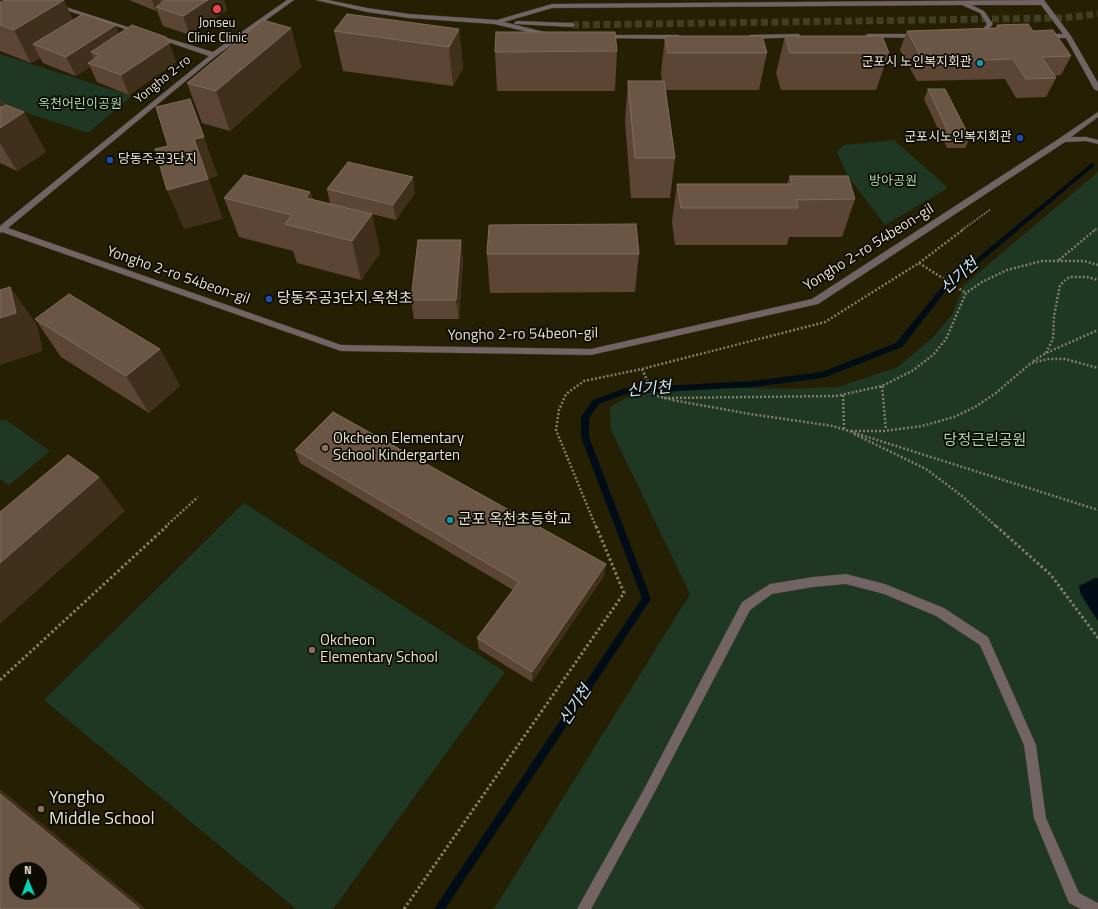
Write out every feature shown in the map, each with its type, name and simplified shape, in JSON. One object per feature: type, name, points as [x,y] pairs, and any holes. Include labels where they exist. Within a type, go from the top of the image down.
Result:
[{"type":"street","points":[[36,0],[214,54]]},
{"type":"street","name":"Yongho 2-ro","points":[[1,230],[214,54],[291,0]]},
{"type":"street","points":[[319,0],[367,10],[409,16],[572,25]]},
{"type":"street","points":[[496,22],[552,6],[592,3],[959,3],[1042,1],[1068,36],[1098,89]]},
{"type":"street","points":[[959,3],[982,12],[990,24],[985,30],[971,36]]},
{"type":"street","points":[[496,22],[557,37]]},
{"type":"street","points":[[740,36],[804,36]]},
{"type":"street","points":[[859,36],[923,36]]},
{"type":"street","points":[[963,36],[993,36]]},
{"type":"street","points":[[1038,36],[1068,36]]},
{"type":"street","points":[[597,37],[684,37]]},
{"type":"street","name":"Yongho 2-ro 54beon-gil","points":[[1,230],[341,348],[590,352],[815,302],[1063,140],[1098,114]]},
{"type":"street","points":[[1063,140],[1086,139],[1098,142]]},
{"type":"street","points":[[584,909],[647,794],[746,606],[770,589],[813,582],[846,579],[885,589],[940,612],[984,641],[1030,745],[1040,818],[1074,898],[1095,909]]},
{"type":"path","points":[[404,909],[624,593],[556,430],[559,410],[566,394],[584,381],[642,369],[825,322],[919,263],[994,207]]},
{"type":"path","points":[[1059,260],[1098,228]]},
{"type":"path","points":[[664,398],[810,397],[843,395],[882,386],[912,371],[933,355],[946,339],[966,293],[982,282],[1007,270],[1042,262],[1059,260],[1084,261],[1098,265]]},
{"type":"path","points":[[919,263],[966,293]]},
{"type":"path","points":[[1046,353],[1053,339],[1054,316],[1060,285],[1069,277],[1086,277],[1098,280]]},
{"type":"path","points":[[848,431],[886,430],[922,426],[954,417],[975,407],[996,393],[1031,363],[1046,353],[1098,330]]},
{"type":"path","points":[[1031,363],[1048,359],[1065,359],[1098,368]]},
{"type":"path","points":[[642,369],[654,395],[750,414],[833,426],[1098,510]]},
{"type":"path","points":[[882,386],[886,430]]},
{"type":"path","points":[[843,395],[844,430]]},
{"type":"path","points":[[848,431],[926,469],[962,496],[1051,576],[1098,638]]},
{"type":"path","points":[[0,680],[198,497]]},
{"type":"green space","name":"옥천어린이공원","points":[[0,54],[132,96],[88,133],[0,104]]},
{"type":"green space","name":"방아공원","points":[[894,140],[948,188],[885,225],[847,175],[837,152],[844,145]]},
{"type":"green space","name":"당정근린공원","points":[[1098,172],[1098,909],[494,909],[690,594],[611,430],[610,407],[628,397],[679,386],[785,389],[838,387],[898,367],[933,337],[952,315],[964,285]]},
{"type":"green space","points":[[6,420],[50,451],[9,485],[0,479],[0,421]]},
{"type":"green space","points":[[244,503],[505,672],[333,909],[296,909],[44,700]]},
{"type":"shaded area","points":[[1098,578],[1098,621],[1081,595],[1079,586]]},
{"type":"building","points":[[5,0],[64,0],[14,30],[0,25],[0,3]]},
{"type":"building","points":[[166,0],[208,0],[183,16],[156,7]]},
{"type":"building","points":[[83,14],[116,25],[66,57],[33,44]]},
{"type":"building","points":[[347,14],[459,29],[449,47],[334,31]]},
{"type":"building","points":[[263,20],[291,28],[216,91],[187,83]]},
{"type":"building","points":[[1028,24],[1033,31],[1053,30],[1071,56],[1042,57],[1056,78],[1026,79],[1013,59],[924,62],[907,31],[999,28],[997,25]]},
{"type":"building","points":[[132,25],[166,37],[169,43],[121,75],[88,63],[100,55],[91,52]]},
{"type":"building","points":[[496,32],[615,32],[617,51],[495,52]]},
{"type":"building","points":[[665,36],[762,36],[767,53],[668,53]]},
{"type":"building","points":[[785,36],[882,36],[889,53],[790,53]]},
{"type":"building","points":[[628,81],[664,81],[675,158],[635,158]]},
{"type":"building","points":[[928,89],[945,89],[970,138],[951,138]]},
{"type":"building","points":[[190,99],[204,137],[194,139],[208,179],[167,190],[155,149],[168,146],[156,107]]},
{"type":"building","points":[[6,105],[24,112],[0,128],[0,107]]},
{"type":"building","points":[[348,162],[413,177],[393,205],[327,189]]},
{"type":"building","points":[[244,175],[310,192],[306,198],[372,214],[352,241],[285,224],[292,215],[224,198]]},
{"type":"building","points":[[790,176],[848,176],[855,199],[796,200],[798,208],[681,208],[677,184],[792,184]]},
{"type":"building","points":[[636,224],[639,254],[487,254],[489,225]]},
{"type":"building","points":[[418,240],[461,240],[456,300],[411,300]]},
{"type":"building","points":[[10,287],[16,313],[0,318],[0,290]]},
{"type":"building","points":[[69,294],[160,349],[126,376],[35,319]]},
{"type":"building","name":"군포 옥천초등학교","points":[[333,412],[606,564],[532,672],[477,638],[519,582],[295,450]]},
{"type":"building","points":[[68,455],[99,477],[0,563],[0,512]]},
{"type":"building","points":[[0,794],[140,909],[0,909]]},
{"type":"waterway","name":"신기천","points":[[439,909],[647,599],[585,437],[585,417],[596,402],[626,391],[753,384],[823,375],[899,345],[943,290],[1092,165]]},
{"type":"tunnel","points":[[572,25],[1062,18],[1098,14]]},
{"type":"place","name":"Jonseu Clinic Clinic","points":[[217,9]]},
{"type":"place","name":"군포시 노인복지회관","points":[[980,63]]},
{"type":"place","name":"군포시노인복지회관","points":[[1020,138]]},
{"type":"place","name":"당동주공3단지","points":[[110,160]]},
{"type":"place","name":"당동주공3단지.옥천초","points":[[269,299]]},
{"type":"place","name":"Okcheon Elementary School Kindergarten","points":[[325,448]]},
{"type":"place","name":"군포 옥천초등학교","points":[[450,520]]},
{"type":"place","name":"Okcheon Elementary School","points":[[312,650]]},
{"type":"place","name":"Yongho Middle School","points":[[41,809]]}]
